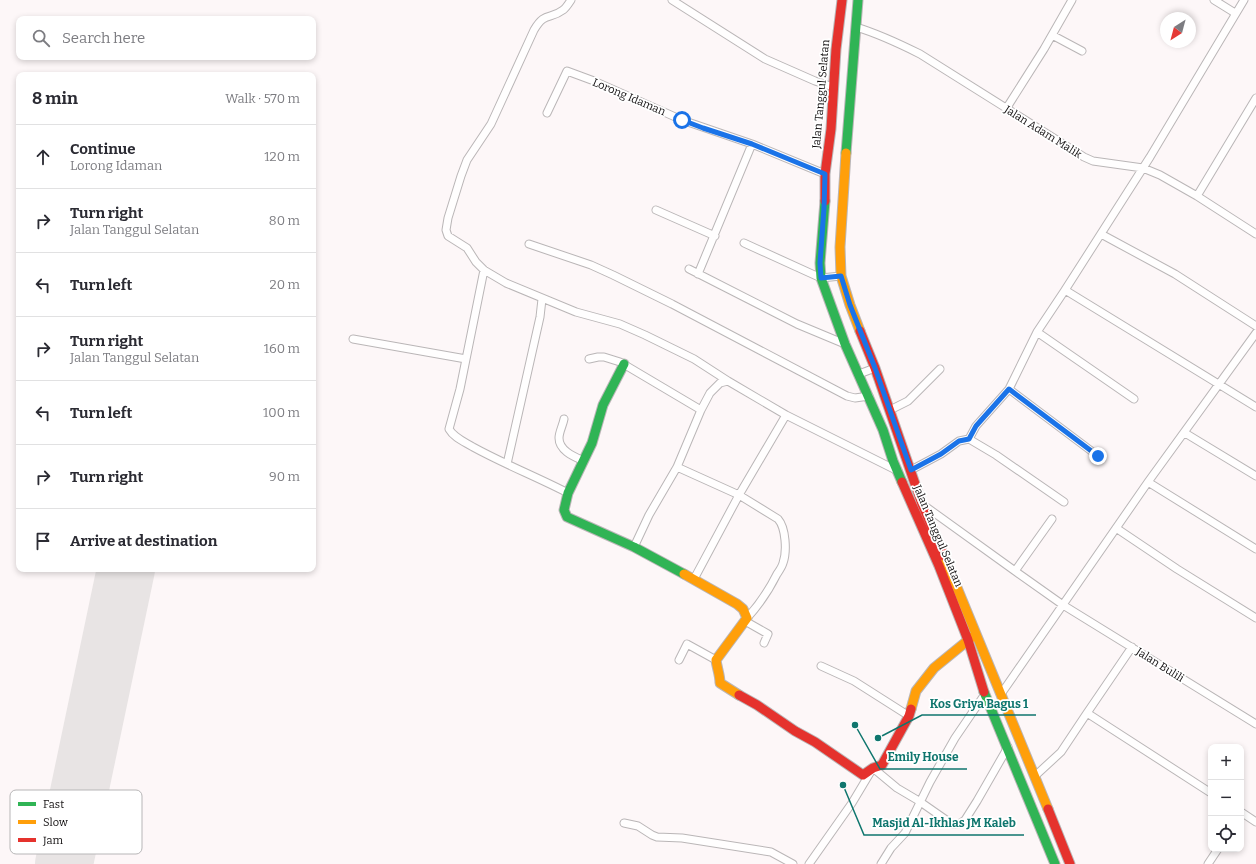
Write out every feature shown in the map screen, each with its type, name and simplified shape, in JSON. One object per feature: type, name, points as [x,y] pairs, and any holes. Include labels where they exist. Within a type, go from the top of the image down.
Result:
[{"type":"street","points":[[571,0],[564,10],[555,15],[544,18],[538,24],[491,124],[467,160],[446,230],[448,236],[467,248],[476,262],[484,270],[506,283],[584,315],[620,324],[645,335],[694,359],[786,415],[898,471]]},
{"type":"street","points":[[672,0],[764,59],[815,82],[833,87]]},
{"type":"street","name":"Jalan Tanggul Selatan","points":[[842,0],[833,87],[831,129],[825,174],[820,263],[821,278],[845,344],[869,396],[890,448],[893,461],[939,566],[968,640],[985,694],[1055,864]]},
{"type":"street","name":"Jalan Tanggul Selatan","points":[[858,0],[849,100],[842,212],[840,247],[841,276],[890,410],[922,504],[1070,864]]},
{"type":"street","points":[[1006,109],[1072,0]]},
{"type":"street","points":[[1214,0],[1235,13]]},
{"type":"street","points":[[969,439],[976,426],[1009,389],[1037,332],[1143,168],[1244,0]]},
{"type":"street","name":"Jalan Adam Malik","points":[[856,27],[877,34],[920,54],[1084,157],[1093,161],[1143,168],[1160,175],[1197,196],[1256,234]]},
{"type":"street","points":[[1052,35],[1082,51]]},
{"type":"street","name":"Lorong Idaman","points":[[547,113],[567,71],[594,81],[703,128],[752,144],[825,174]]},
{"type":"street","points":[[1197,196],[1256,98]]},
{"type":"street","points":[[698,274],[752,144]]},
{"type":"street","points":[[656,210],[715,236]]},
{"type":"street","points":[[1101,234],[1175,274],[1256,326]]},
{"type":"street","points":[[744,243],[821,278],[841,276]]},
{"type":"street","points":[[529,244],[592,265],[623,279],[846,396],[855,398],[869,396]]},
{"type":"street","points":[[689,269],[797,324],[845,344]]},
{"type":"street","points":[[484,270],[466,359],[449,429],[459,439],[568,493]]},
{"type":"street","points":[[1065,290],[1256,407]]},
{"type":"street","points":[[507,464],[540,317],[542,299]]},
{"type":"street","points":[[1037,332],[1134,399]]},
{"type":"street","points":[[1001,694],[1148,482],[1185,433],[1256,333]]},
{"type":"street","points":[[353,339],[466,359]]},
{"type":"street","points":[[589,359],[604,357],[624,364],[701,410]]},
{"type":"street","points":[[624,364],[603,405],[592,443],[568,493],[564,510],[567,517],[634,547],[737,604],[743,609],[746,619],[768,634],[764,643]]},
{"type":"street","points":[[859,374],[875,368]]},
{"type":"street","points":[[890,410],[908,401],[940,369]]},
{"type":"street","points":[[634,547],[649,515],[677,467],[701,410],[710,393],[720,383],[728,381]]},
{"type":"street","points":[[1009,389],[1098,456]]},
{"type":"street","points":[[694,580],[738,495],[786,415]]},
{"type":"street","points":[[564,420],[559,438],[560,442],[568,453],[584,461]]},
{"type":"street","points":[[1185,433],[1256,476]]},
{"type":"street","points":[[911,470],[941,454],[959,441],[969,439],[996,455],[1064,502]]},
{"type":"street","points":[[677,467],[738,495],[778,519],[782,523],[785,539],[784,563],[757,607],[746,619],[716,660],[717,669],[720,674],[720,683],[724,687],[757,705],[795,731],[815,742],[863,775],[873,768],[882,765],[909,716],[916,691],[923,680],[934,668],[976,634]]},
{"type":"street","points":[[1148,482],[1256,549]]},
{"type":"street","points":[[922,504],[1063,605],[1132,647]]},
{"type":"street","points":[[1015,571],[1052,520]]},
{"type":"street","points":[[1116,528],[1177,569],[1256,618]]},
{"type":"street","points":[[679,660],[687,644],[716,660]]},
{"type":"street","name":"Jalan Bulili","points":[[1035,776],[1061,752],[1132,647],[1256,724]]},
{"type":"street","points":[[821,666],[854,680],[909,716]]},
{"type":"street","points":[[881,864],[891,848],[905,833],[920,801],[955,738],[985,694]]},
{"type":"street","points":[[1087,713],[1208,791]]},
{"type":"street","points":[[873,768],[897,788],[920,801],[952,824],[959,824],[965,820],[1008,747]]},
{"type":"street","points":[[809,864],[852,803],[873,768]]},
{"type":"street","points":[[1244,815],[1256,822]]},
{"type":"street","points":[[624,823],[638,826],[652,836],[657,837],[682,838],[771,852],[793,864]]},
{"type":"street","points":[[1208,864],[1216,852]]},
{"type":"runway","points":[[80,790],[125,572]]},
{"type":"runway","points":[[64,864],[66,854]]},
{"type":"traffic: fast","points":[[846,153],[858,0]]},
{"type":"traffic: fast","points":[[825,201],[820,263],[821,278],[845,344],[883,430],[893,461],[902,482]]},
{"type":"traffic: fast","points":[[624,364],[603,405],[592,443],[568,493],[564,510],[567,517],[634,547],[684,574]]},
{"type":"traffic: fast","points":[[984,692],[1055,864]]},
{"type":"traffic: slow","points":[[846,153],[840,247],[841,276],[860,331]]},
{"type":"traffic: slow","points":[[944,556],[1048,809]]},
{"type":"traffic: slow","points":[[684,574],[737,604],[743,609],[747,618],[716,660],[720,683],[739,695]]},
{"type":"traffic: slow","points":[[911,709],[916,691],[934,668],[972,637]]},
{"type":"traffic: jam","points":[[825,201],[825,174],[831,129],[836,49],[842,0]]},
{"type":"traffic: jam","points":[[860,331],[875,368],[922,504],[944,556]]},
{"type":"traffic: jam","points":[[902,482],[939,566],[968,640],[984,692]]},
{"type":"traffic: jam","points":[[739,695],[815,742],[863,775],[873,768],[882,765],[909,716],[911,709]]},
{"type":"traffic: jam","points":[[1048,809],[1070,864]]},
{"type":"place","name":"Emily House","points":[[855,725]]},
{"type":"place","name":"Kos Griya Bagus 1","points":[[878,738]]},
{"type":"place","name":"Masjid Al-Ikhlas JM Kaleb","points":[[843,785]]},
{"type":"route","points":[[682,120],[752,144],[825,174],[821,237],[821,278],[841,276],[845,292],[875,368],[911,470],[941,454],[959,441],[969,439],[976,426],[1009,389],[1098,456]]}]
